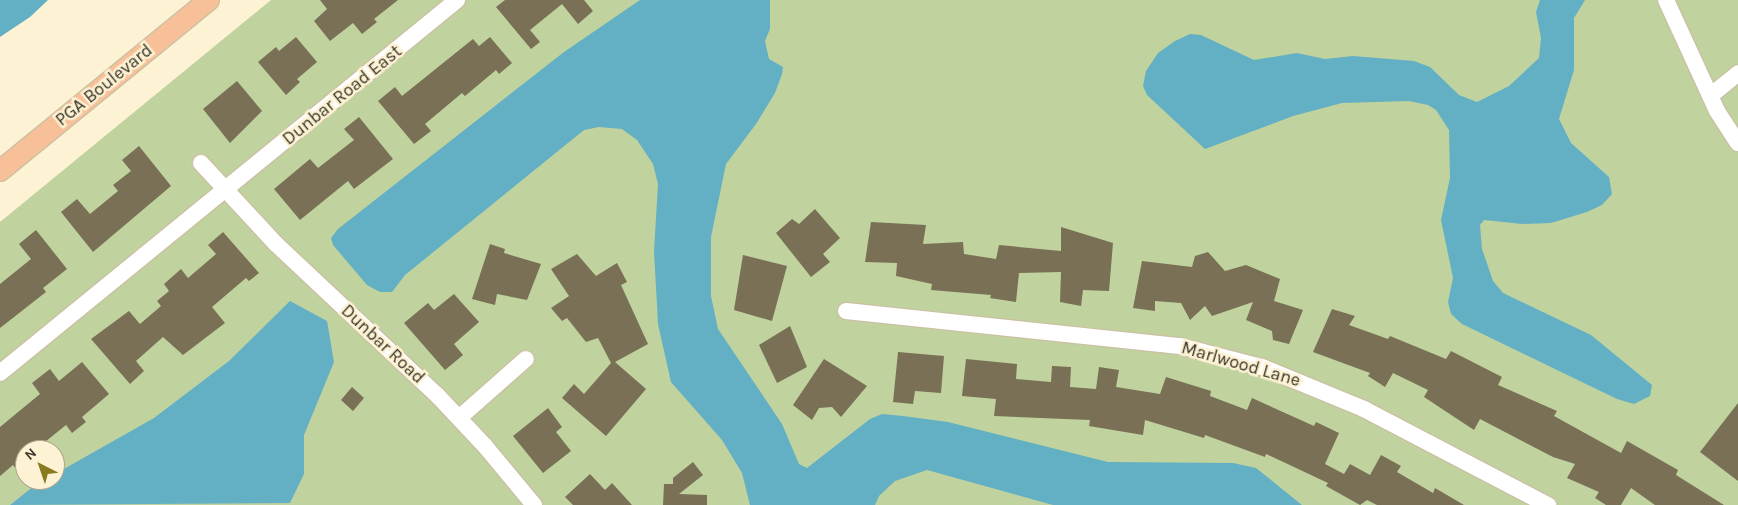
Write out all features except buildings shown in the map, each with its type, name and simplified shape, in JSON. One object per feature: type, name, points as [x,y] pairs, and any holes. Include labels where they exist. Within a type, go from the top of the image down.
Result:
[{"type":"main road","name":"PGA Boulevard","points":[[0,171],[209,0]]},
{"type":"street","name":"Dunbar Road East","points":[[226,190],[457,0]]},
{"type":"street","points":[[1666,0],[1710,96],[1738,144]]},
{"type":"street","points":[[1710,96],[1738,73]]},
{"type":"street","name":"Dunbar Road","points":[[201,163],[276,244],[459,418],[534,505]]},
{"type":"street","points":[[0,373],[226,190]]},
{"type":"street","name":"Marlwood Lane","points":[[846,311],[1180,346],[1262,366],[1364,408],[1548,505]]},
{"type":"street","points":[[459,418],[526,358]]},
{"type":"green space","points":[[271,0],[1738,0],[1738,505],[0,505],[0,222]]},
{"type":"water","points":[[0,0],[48,0],[30,17],[0,37]]},
{"type":"water","points":[[640,0],[770,0],[770,29],[765,41],[769,59],[783,67],[782,74],[775,93],[756,124],[726,164],[711,237],[711,296],[718,329],[782,424],[799,464],[807,468],[870,419],[882,414],[948,422],[1108,462],[1233,463],[1256,468],[1302,505],[1053,505],[927,470],[895,481],[879,496],[875,505],[750,505],[742,473],[722,440],[671,382],[658,324],[654,251],[658,184],[653,164],[637,140],[622,129],[599,127],[584,130],[405,275],[392,292],[380,292],[367,285],[333,245],[331,238],[338,229],[564,52]]},
{"type":"water","points":[[1540,0],[1585,0],[1574,18],[1574,70],[1559,119],[1571,143],[1609,177],[1612,194],[1602,205],[1587,212],[1551,223],[1522,224],[1484,220],[1480,225],[1482,249],[1493,281],[1503,293],[1591,335],[1652,385],[1650,396],[1634,404],[1617,399],[1462,324],[1451,314],[1448,302],[1453,278],[1441,220],[1450,178],[1449,130],[1436,110],[1428,105],[1409,101],[1342,103],[1293,116],[1205,149],[1147,95],[1143,86],[1146,71],[1158,53],[1175,41],[1190,34],[1201,35],[1254,60],[1297,53],[1325,59],[1353,56],[1414,61],[1430,67],[1459,95],[1477,102],[1509,86],[1539,58],[1541,38],[1536,12]]},
{"type":"water","points":[[290,301],[327,321],[334,362],[304,435],[304,474],[290,503],[10,505],[29,490],[65,490],[65,468],[154,418],[229,361]]}]
